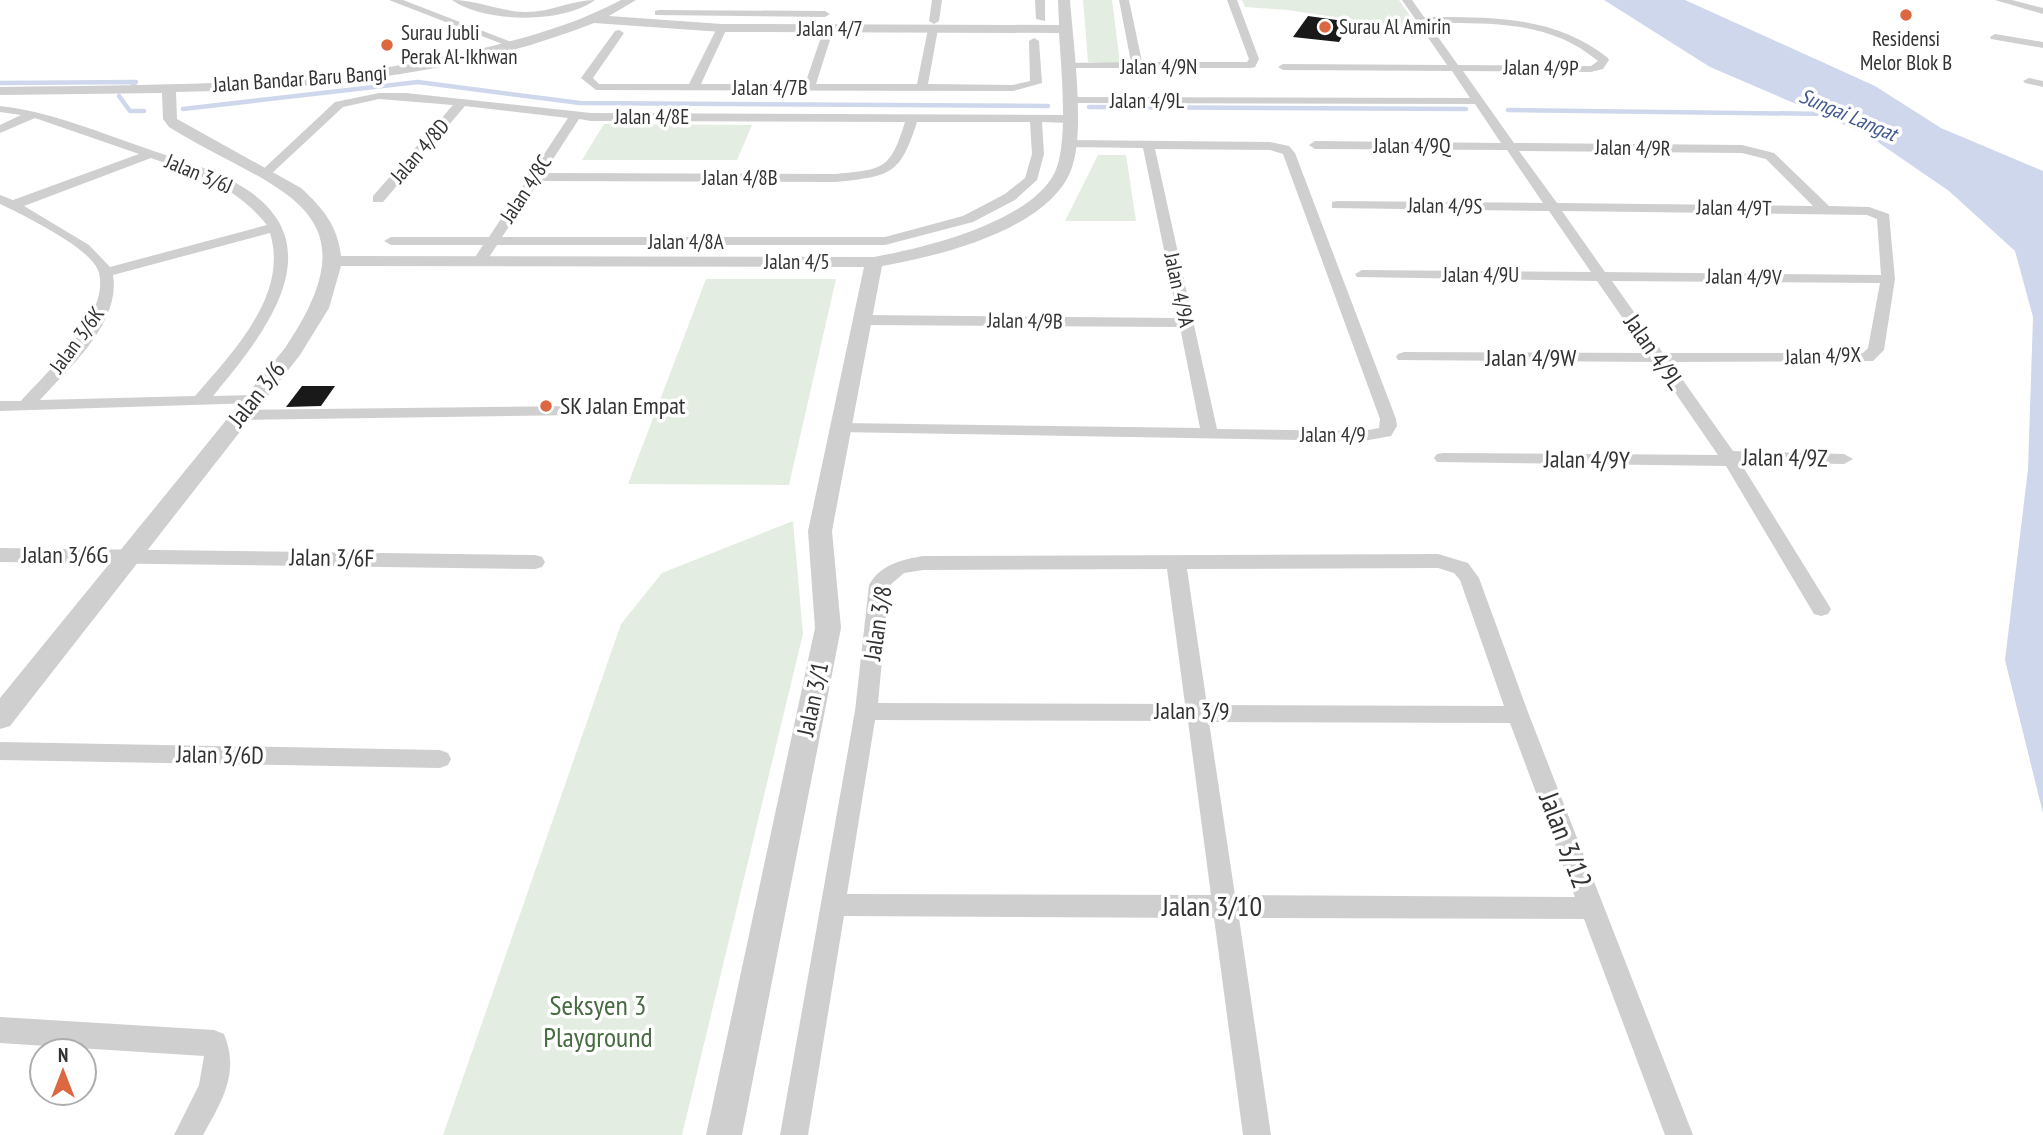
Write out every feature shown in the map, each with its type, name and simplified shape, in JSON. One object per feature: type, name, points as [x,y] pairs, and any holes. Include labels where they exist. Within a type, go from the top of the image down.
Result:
[{"type":"street","points":[[394,0],[514,45]]},
{"type":"street","points":[[457,0],[497,13],[529,16],[558,12],[590,0]]},
{"type":"street","name":"Jalan Bandar Baru Bangi","points":[[0,91],[169,88],[367,76],[447,63],[514,45],[595,19],[630,0]]},
{"type":"street","points":[[809,88],[829,0]]},
{"type":"street","points":[[922,88],[937,0]]},
{"type":"street","points":[[1040,0],[1041,19]]},
{"type":"street","name":"Jalan 4/5","points":[[333,261],[874,262],[951,245],[998,226],[1017,215],[1055,183],[1064,171],[1068,144],[1065,0]]},
{"type":"street","points":[[1124,0],[1137,66]]},
{"type":"street","name":"Jalan 4/9N","points":[[1067,66],[1251,65],[1254,59],[1232,0]]},
{"type":"street","points":[[1407,0],[1476,99]]},
{"type":"street","points":[[2000,0],[2043,11]]},
{"type":"street","points":[[659,13],[825,14]]},
{"type":"street","name":"Jalan 4/7","points":[[595,19],[822,34],[933,25],[1065,29]]},
{"type":"street","name":"Jalan 4/9P","points":[[1422,20],[1518,22],[1590,45],[1604,60],[1600,67],[1454,68]]},
{"type":"street","points":[[693,88],[722,28]]},
{"type":"street","name":"Jalan 4/7B","points":[[619,33],[587,78],[596,87],[1013,88],[1035,83],[1034,41]]},
{"type":"street","points":[[1996,37],[2043,46]]},
{"type":"street","points":[[1283,67],[1454,68]]},
{"type":"street","points":[[2029,81],[2043,84]]},
{"type":"street","name":"Jalan 3/6","points":[[0,718],[248,407],[315,316],[327,290],[333,261],[332,242],[323,222],[308,201],[265,173],[174,124],[170,119],[169,88]]},
{"type":"street","name":"Jalan 4/8E","points":[[265,173],[334,108],[348,101],[393,96],[575,116],[1068,119]]},
{"type":"street","name":"Jalan 4/9L","points":[[1068,100],[1476,99],[1729,459],[1821,609]]},
{"type":"street","name":"Jalan 4/8D","points":[[378,199],[461,103]]},
{"type":"street","name":"Jalan 3/6J","points":[[0,109],[36,114],[151,154],[228,184],[253,199],[265,212],[275,227],[284,258],[281,278],[268,309],[244,348],[201,400]]},
{"type":"street","points":[[0,129],[36,114]]},
{"type":"street","name":"Jalan 4/8C","points":[[479,262],[575,116]]},
{"type":"street","name":"Jalan 4/8B","points":[[534,177],[836,178],[869,174],[894,166],[901,157],[912,118]]},
{"type":"street","name":"Jalan 4/8A","points":[[391,241],[885,241],[968,219],[1010,197],[1031,180],[1038,154],[1036,119]]},
{"type":"street","name":"Jalan 4/9","points":[[842,428],[1363,436],[1385,432],[1390,426],[1289,153],[1270,146],[1068,144]]},
{"type":"street","name":"Jalan 4/9A","points":[[1149,145],[1210,434]]},
{"type":"street","name":"Jalan 4/9Q","points":[[1315,145],[1510,146]]},
{"type":"street","name":"Jalan 4/9R","points":[[1510,146],[1757,151]]},
{"type":"street","name":"Jalan 4/9T","points":[[1757,151],[1770,156],[1825,209]]},
{"type":"street","points":[[7,202],[151,154]]},
{"type":"street","name":"Jalan 3/6K","points":[[7,202],[73,240],[99,261],[106,272],[108,286],[106,300],[95,322],[78,346],[27,404]]},
{"type":"street","name":"Jalan 4/9S","points":[[1337,205],[1552,207]]},
{"type":"street","name":"Jalan 4/9T","points":[[1552,207],[1825,209]]},
{"type":"street","name":"Jalan 4/9X","points":[[1658,359],[1867,358],[1876,350],[1888,279],[1887,245],[1881,214],[1825,209]]},
{"type":"street","points":[[106,272],[275,227]]},
{"type":"street","name":"Jalan 3/1","points":[[724,1135],[828,628],[820,531],[874,262]]},
{"type":"street","name":"Jalan 4/9U","points":[[1362,274],[1600,275]]},
{"type":"street","name":"Jalan 4/9V","points":[[1600,275],[1888,279]]},
{"type":"street","name":"Jalan 4/9B","points":[[864,320],[1186,323]]},
{"type":"street","name":"Jalan 4/9W","points":[[1404,357],[1658,359]]},
{"type":"street","points":[[0,406],[201,400],[248,407],[570,411]]},
{"type":"street","name":"Jalan 4/9Y","points":[[1443,457],[1729,459]]},
{"type":"street","name":"Jalan 4/9Z","points":[[1729,459],[1844,459]]},
{"type":"street","name":"Jalan 3/6G","points":[[0,555],[129,555]]},
{"type":"street","name":"Jalan 3/6F","points":[[129,555],[535,562]]},
{"type":"street","name":"Jalan 3/8","points":[[794,1135],[866,711],[879,585],[887,573],[901,566],[923,563],[1438,561]]},
{"type":"street","name":"Jalan 3/12","points":[[1438,561],[1461,568],[1469,578],[1518,715],[1679,1135]]},
{"type":"street","points":[[1176,562],[1257,1135]]},
{"type":"street","name":"Jalan 3/9","points":[[866,711],[1518,715]]},
{"type":"street","name":"Jalan 3/6D","points":[[0,751],[440,759]]},
{"type":"street","name":"Jalan 3/10","points":[[832,905],[1592,908]]},
{"type":"street","points":[[0,1030],[214,1043],[219,1054],[219,1070],[188,1135]]},
{"type":"green space","points":[[1083,0],[1112,0],[1120,63],[1088,62]]},
{"type":"green space","points":[[1242,0],[1399,0],[1418,27],[1364,26],[1363,21],[1245,7]]},
{"type":"green space","points":[[604,124],[752,125],[737,160],[582,160]]},
{"type":"green space","points":[[1098,155],[1126,155],[1136,221],[1065,221]]},
{"type":"green space","points":[[706,279],[836,279],[789,485],[628,484]]},
{"type":"green space","name":"Seksyen 3 Playground","points":[[793,521],[803,634],[682,1135],[443,1135],[621,624],[662,573]]},
{"type":"water","name":"Sungai Langat","points":[[1604,0],[1685,0],[1875,86],[1941,128],[2043,171],[2043,813],[2005,660],[2028,469],[2033,317],[2015,251],[1949,191],[1866,134],[1710,67]]},
{"type":"building","name":"Surau Al Amirin","points":[[1308,16],[1351,22],[1339,42],[1293,37]]},
{"type":"building","points":[[302,386],[335,386],[321,406],[286,407]]},
{"type":"waterway","points":[[0,83],[136,82],[133,85]]},
{"type":"waterway","points":[[183,109],[418,82],[580,103],[1048,106]]},
{"type":"waterway","points":[[119,96],[130,111],[144,111]]},
{"type":"waterway","points":[[1089,107],[1466,109]]},
{"type":"waterway","name":"Sungai Langat","points":[[1508,110],[1829,114]]},
{"type":"place","name":"Residensi Melor Blok B","points":[[1906,15]]},
{"type":"place","name":"Surau Al Amirin","points":[[1325,27]]},
{"type":"place","name":"Surau Jubli Perak Al-Ikhwan","points":[[387,45]]},
{"type":"place","name":"SK Jalan Empat","points":[[546,406]]}]
